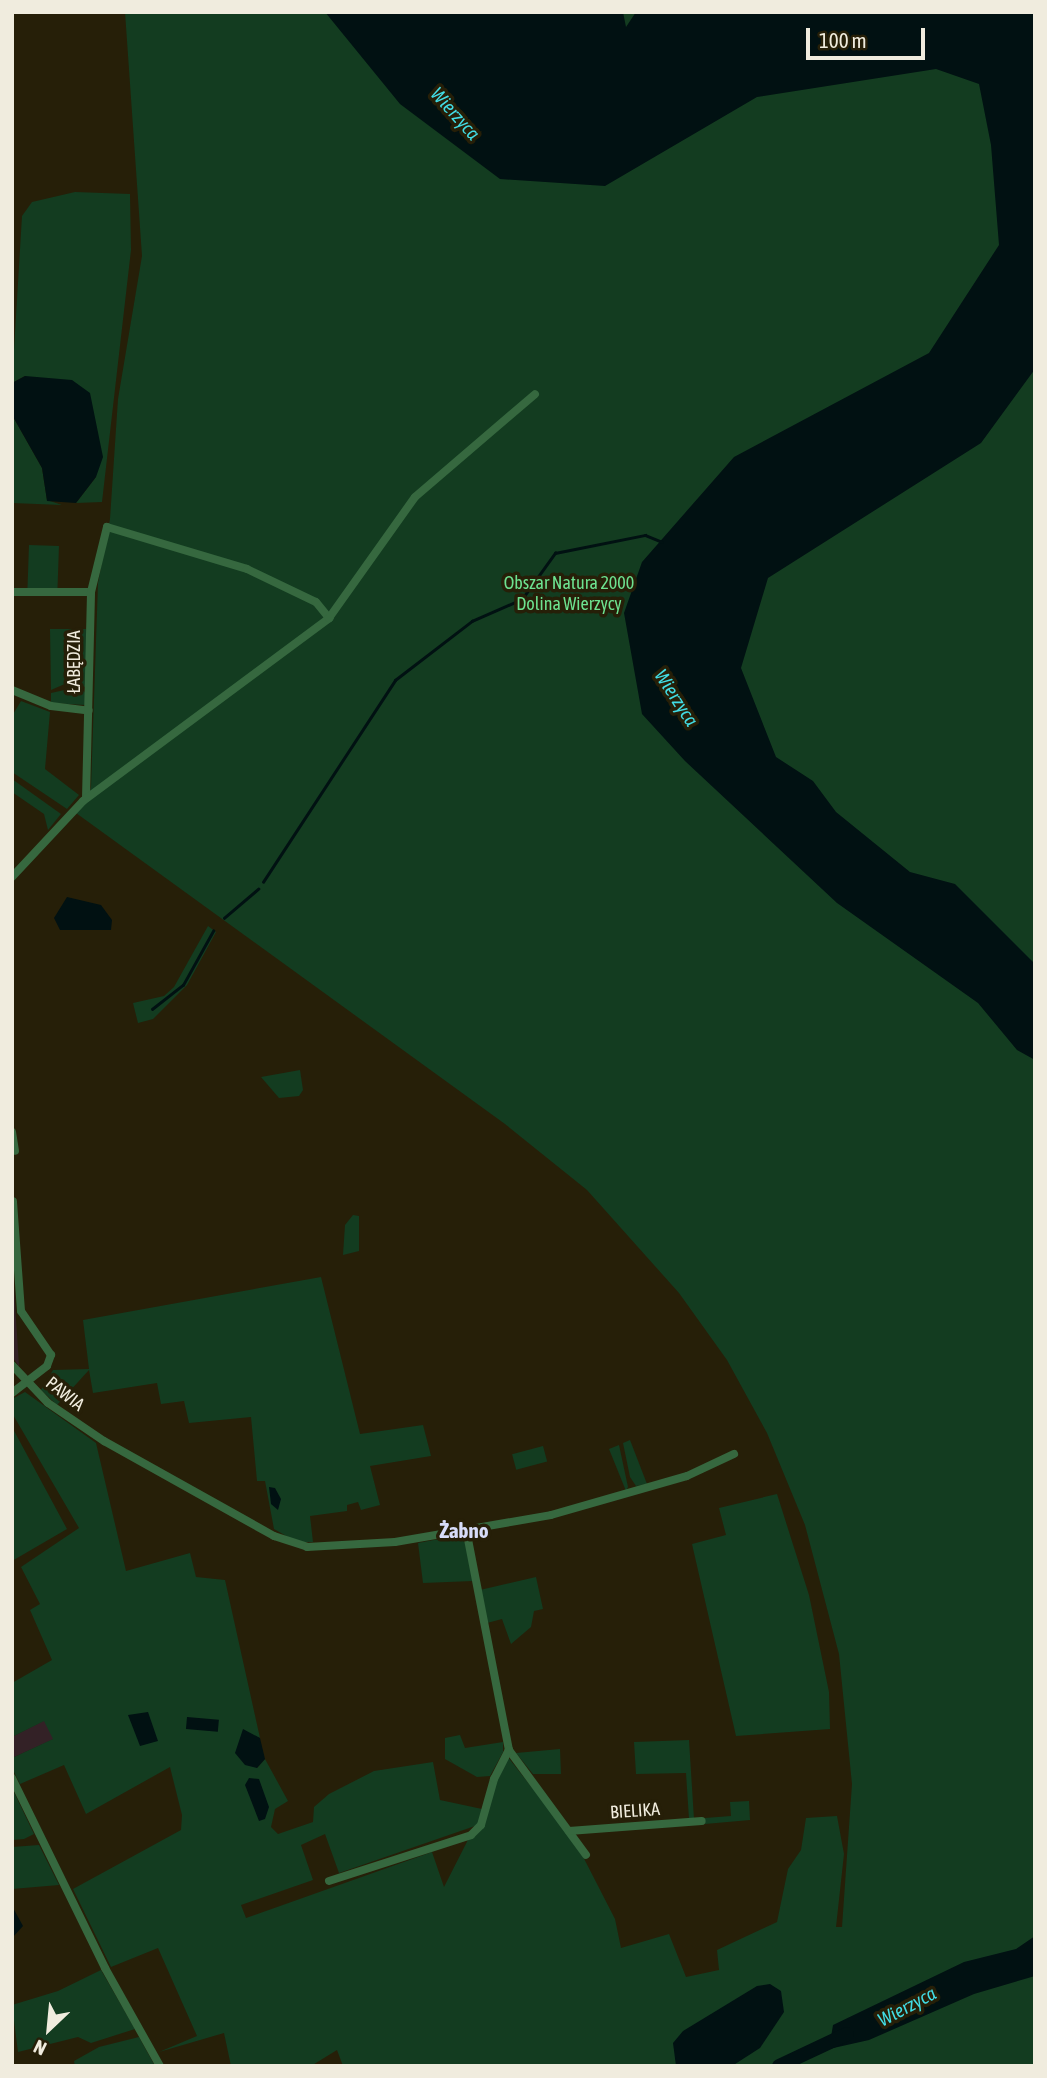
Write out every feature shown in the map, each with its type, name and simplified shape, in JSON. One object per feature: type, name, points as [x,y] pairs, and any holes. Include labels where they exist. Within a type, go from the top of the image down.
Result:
[{"type":"street","points":[[12,877],[86,798],[330,618],[415,497],[535,394]]},
{"type":"street","name":"ŁABĘDZIA","points":[[86,798],[92,592],[107,527],[247,569],[316,602],[330,618]]},
{"type":"street","points":[[12,593],[92,592]]},
{"type":"street","points":[[12,690],[51,706],[89,711]]},
{"type":"street","points":[[12,1132],[15,1151]]},
{"type":"street","points":[[12,1393],[47,1366],[51,1351],[21,1311],[13,1201]]},
{"type":"street","name":"PAWIA","points":[[12,1365],[48,1403],[104,1441],[294,1544],[368,1545],[582,1508],[687,1476],[734,1454]]},
{"type":"street","points":[[466,1529],[509,1750],[586,1855]]},
{"type":"street","points":[[329,1881],[471,1835],[481,1825],[494,1779],[509,1750]]},
{"type":"street","points":[[12,1779],[105,1968],[160,2066]]},
{"type":"street","name":"BIELIKA","points":[[569,1831],[702,1821]]},
{"type":"shaded area","points":[[12,1286],[14,1287],[19,1366],[12,1357]]},
{"type":"shaded area","points":[[45,1720],[54,1739],[12,1758],[12,1737]]},
{"type":"green space","name":"Obszar Natura 2000 Dolina Wierzycy","points":[[125,12],[1035,12],[1035,2066],[343,2066],[337,2050],[311,2066],[231,2066],[224,2033],[159,2052],[197,2036],[158,1948],[111,1967],[73,1889],[181,1830],[182,1815],[170,1767],[86,1814],[64,1765],[20,1784],[12,1768],[12,1758],[53,1739],[44,1721],[12,1737],[12,1683],[52,1660],[30,1610],[40,1604],[21,1567],[79,1528],[12,1413],[12,1399],[25,1392],[96,1443],[126,1571],[190,1553],[196,1577],[225,1580],[260,1738],[249,1734],[257,1768],[265,1759],[288,1801],[275,1809],[271,1827],[278,1834],[313,1822],[314,1807],[329,1794],[374,1771],[433,1762],[440,1800],[482,1809],[480,1816],[507,1756],[576,1843],[615,1919],[621,1948],[669,1934],[686,1977],[719,1970],[717,1950],[777,1922],[788,1869],[801,1850],[806,1818],[837,1816],[844,1854],[836,1927],[842,1927],[852,1784],[839,1654],[805,1525],[767,1433],[727,1360],[679,1293],[587,1190],[505,1124],[76,813],[86,803],[91,787],[98,583],[110,519],[118,399],[142,256]],"holes":[[[475,1826],[444,1887],[432,1852],[246,1918],[241,1905],[313,1880],[301,1845],[325,1834],[339,1873]]]},
{"type":"green space","points":[[75,192],[130,194],[131,250],[102,502],[76,503],[96,477],[25,376],[12,383],[22,216],[32,202]]},
{"type":"green space","points":[[12,415],[42,468],[47,500],[62,505],[12,503]]},
{"type":"green space","points":[[29,545],[59,546],[57,589],[27,588]]},
{"type":"green space","points":[[50,629],[86,629],[86,687],[67,683],[51,690]]},
{"type":"green space","points":[[78,687],[86,693],[85,705],[51,703],[51,693]]},
{"type":"green space","points":[[21,701],[50,712],[45,769],[79,795],[67,809],[12,772],[12,716]]},
{"type":"green space","points":[[12,779],[61,814],[48,830],[44,814],[12,792]]},
{"type":"green space","points":[[208,926],[216,932],[187,985],[153,1019],[138,1023],[133,1003],[164,996],[174,987]]},
{"type":"green space","points":[[300,1070],[303,1090],[299,1096],[279,1098],[261,1077]]},
{"type":"green space","points":[[353,1215],[359,1216],[359,1251],[343,1255],[345,1225]]},
{"type":"green space","points":[[321,1277],[360,1434],[423,1425],[431,1456],[370,1466],[380,1505],[361,1510],[358,1502],[347,1505],[347,1511],[310,1516],[313,1542],[297,1542],[274,1529],[265,1481],[257,1481],[251,1417],[189,1423],[184,1401],[161,1404],[157,1383],[93,1393],[89,1370],[57,1405],[41,1390],[53,1370],[89,1369],[83,1320]]},
{"type":"green space","points":[[12,1427],[67,1529],[12,1561],[13,1517]]},
{"type":"green space","points":[[630,1440],[647,1484],[636,1486],[630,1477],[623,1443]]},
{"type":"green space","points":[[619,1445],[628,1487],[626,1491],[609,1449]]},
{"type":"green space","points":[[543,1446],[547,1461],[516,1470],[512,1454]]},
{"type":"green space","points":[[777,1494],[809,1595],[829,1692],[830,1729],[736,1736],[692,1544],[726,1535],[719,1508]]},
{"type":"green space","points":[[455,1536],[466,1543],[473,1581],[423,1583],[418,1543]]},
{"type":"green space","points":[[536,1577],[543,1609],[534,1611],[531,1627],[511,1644],[502,1619],[487,1623],[480,1590]]},
{"type":"green space","points":[[460,1735],[465,1748],[503,1742],[503,1752],[490,1776],[477,1777],[445,1759],[445,1738]]},
{"type":"green space","points":[[689,1740],[694,1819],[689,1819],[686,1773],[636,1774],[634,1742]]},
{"type":"green space","points":[[560,1749],[561,1774],[533,1774],[516,1753]]},
{"type":"green space","points":[[12,1788],[34,1834],[24,1839],[12,1840]]},
{"type":"green space","points":[[749,1801],[750,1820],[705,1824],[705,1818],[731,1816],[730,1802]]},
{"type":"green space","points":[[39,1845],[59,1885],[12,1889],[12,1847]]},
{"type":"green space","points":[[101,1970],[135,2029],[91,2043],[78,2037],[18,2052],[12,2005],[58,1991]]},
{"type":"green space","points":[[139,2037],[155,2066],[75,2066],[74,2061],[99,2047]]},
{"type":"water","points":[[325,12],[623,12],[626,27],[636,12],[1035,12],[1035,369],[981,443],[768,578],[741,668],[776,757],[813,781],[836,812],[910,872],[955,884],[1035,964],[1035,1060],[1017,1050],[978,1003],[837,903],[685,761],[642,714],[624,613],[642,562],[734,457],[929,353],[999,245],[991,145],[979,84],[936,69],[757,97],[605,186],[500,179],[400,104]]},
{"type":"water","points":[[25,376],[72,380],[90,393],[103,457],[96,477],[76,503],[47,501],[42,468],[12,415],[12,383]]},
{"type":"water","points":[[67,897],[101,905],[112,920],[111,930],[60,930],[54,918]]},
{"type":"water","points":[[269,1487],[275,1488],[281,1499],[278,1510],[271,1504]]},
{"type":"water","points":[[148,1712],[158,1741],[140,1746],[128,1715]]},
{"type":"water","points":[[187,1717],[219,1720],[218,1732],[186,1729]]},
{"type":"water","points":[[243,1729],[260,1738],[265,1759],[257,1768],[245,1765],[235,1753]]},
{"type":"water","points":[[249,1778],[259,1779],[269,1807],[265,1819],[259,1821],[245,1785]]},
{"type":"water","points":[[12,1906],[23,1926],[13,1937],[12,1937]]},
{"type":"water","points":[[1035,1936],[1035,1976],[974,1994],[869,2040],[829,2049],[833,2025],[964,1962],[1016,1949]]},
{"type":"water","points":[[770,1984],[781,1991],[784,2012],[760,2048],[732,2066],[676,2066],[673,2043],[683,2031],[757,1986]]},
{"type":"waterway","points":[[263,882],[395,680],[472,621],[522,599],[555,553],[645,535],[662,542]]},
{"type":"waterway","points":[[224,918],[258,889]]},
{"type":"waterway","points":[[152,1009],[183,985],[213,931]]},
{"type":"waterway","name":"Wierzyca","points":[[779,2066],[847,2034]]},
{"type":"district","name":"Żabno","points":[[464,1530]]}]
